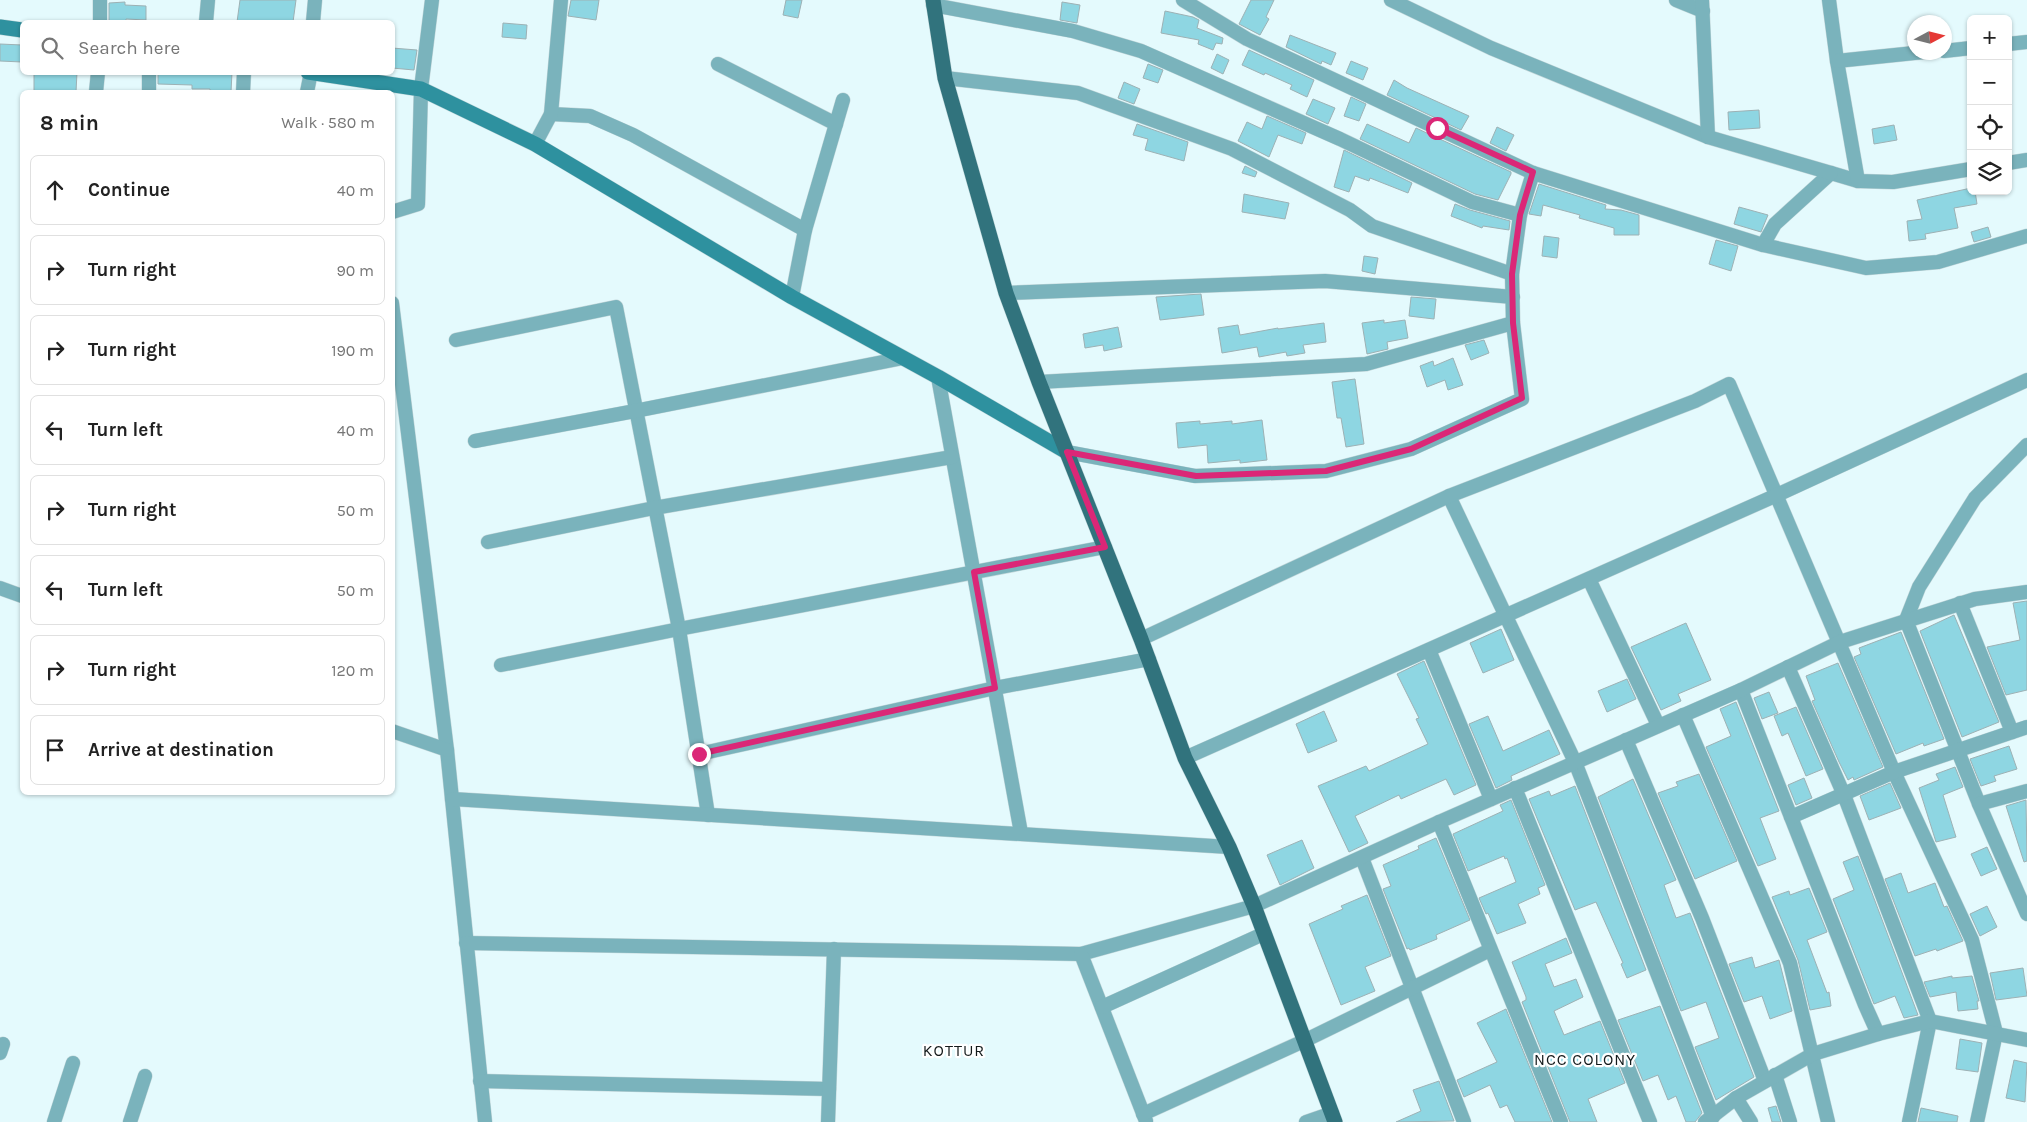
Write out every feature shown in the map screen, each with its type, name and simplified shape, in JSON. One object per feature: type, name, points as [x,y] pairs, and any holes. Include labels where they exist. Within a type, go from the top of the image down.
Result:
[{"type":"main road","points":[[933,2],[945,78],[1006,293],[1039,382],[1141,639],[1185,758],[1229,847],[1254,906],[1334,1118]]},
{"type":"street","points":[[100,0],[100,20]]},
{"type":"street","points":[[206,20],[208,0]]},
{"type":"street","points":[[313,20],[315,0]]},
{"type":"street","points":[[395,211],[418,204],[421,89],[432,0]]},
{"type":"street","points":[[535,144],[551,114],[561,0]]},
{"type":"street","points":[[1183,0],[1247,39],[1533,172],[1763,245],[1866,268],[1938,262],[2027,236]]},
{"type":"street","points":[[1391,0],[1491,48],[1708,137],[1858,181],[1893,182],[1967,170]]},
{"type":"street","points":[[1676,0],[1702,6],[1708,137]]},
{"type":"street","points":[[1829,0],[1837,61],[1858,181]]},
{"type":"street","points":[[933,2],[1073,31],[1140,51],[1340,139],[1472,202],[1520,215]]},
{"type":"street","points":[[0,24],[20,29]]},
{"type":"street","points":[[2012,44],[2027,42]]},
{"type":"street","points":[[1952,49],[1967,48]]},
{"type":"street","points":[[1837,61],[1907,54]]},
{"type":"street","points":[[718,64],[836,124]]},
{"type":"street","points":[[96,90],[98,75]]},
{"type":"street","points":[[149,75],[149,90]]},
{"type":"street","points":[[243,90],[244,75]]},
{"type":"street","points":[[307,90],[310,75]]},
{"type":"street","points":[[324,75],[421,89],[535,144],[792,298],[938,376],[1067,452],[1196,476],[1326,471],[1411,449],[1522,398],[1513,323],[1512,274],[1520,215],[1533,172]]},
{"type":"street","points":[[945,78],[1078,94],[1232,149],[1350,210],[1372,226],[1512,274]]},
{"type":"street","points":[[792,298],[805,230],[843,100]]},
{"type":"street","points":[[551,114],[590,116],[633,135],[805,230]]},
{"type":"street","points":[[2012,162],[2027,160]]},
{"type":"street","points":[[1763,245],[1775,224],[1831,173]]},
{"type":"street","points":[[1006,293],[1325,282],[1513,298]]},
{"type":"street","points":[[456,340],[616,307],[678,629],[708,815]]},
{"type":"street","points":[[1039,382],[1366,364],[1513,323]]},
{"type":"street","points":[[395,327],[447,750],[484,1122]]},
{"type":"street","points":[[475,441],[635,412],[903,358]]},
{"type":"street","points":[[938,376],[1021,833]]},
{"type":"street","points":[[1185,758],[1777,495],[2027,380]]},
{"type":"street","points":[[1141,639],[1449,496],[1695,400],[1729,384],[1894,772],[1972,940],[1996,1033],[1977,1122]]},
{"type":"street","points":[[2027,444],[1974,498],[1919,587],[1906,620],[1979,804],[2027,914]]},
{"type":"street","points":[[488,542],[654,508],[952,457]]},
{"type":"street","points":[[1449,496],[1575,762],[1709,1119],[1736,1098],[1813,1054],[1878,1034],[1930,1021],[2027,1040]]},
{"type":"street","points":[[501,665],[1105,547]]},
{"type":"street","points":[[1589,579],[1658,725]]},
{"type":"street","points":[[0,588],[20,595]]},
{"type":"street","points":[[466,943],[1081,954],[1254,906],[1515,788],[1741,690],[1840,642],[1960,603],[1975,599],[2027,592]]},
{"type":"street","points":[[1960,603],[2012,732]]},
{"type":"street","points":[[1429,650],[1491,799]]},
{"type":"street","points":[[699,754],[995,688],[1148,659]]},
{"type":"street","points":[[1788,667],[1844,795],[1930,1021],[1909,1122]]},
{"type":"street","points":[[1741,690],[1861,996],[1878,1034]]},
{"type":"street","points":[[1683,715],[1790,963],[1828,1122]]},
{"type":"street","points":[[1791,817],[1894,772],[2027,727]]},
{"type":"street","points":[[395,732],[447,750]]},
{"type":"street","points":[[1626,740],[1790,1122]]},
{"type":"street","points":[[1515,788],[1650,1122]]},
{"type":"street","points":[[1979,804],[2027,791]]},
{"type":"street","points":[[452,800],[1229,847]]},
{"type":"street","points":[[1439,822],[1561,1122]]},
{"type":"street","points":[[1362,858],[1464,1122]]},
{"type":"street","points":[[1102,1007],[1263,934]]},
{"type":"street","points":[[828,1122],[834,950]]},
{"type":"street","points":[[1081,954],[1145,1118],[1490,950]]},
{"type":"street","points":[[54,1122],[73,1063]]},
{"type":"street","points":[[130,1122],[144,1076]]},
{"type":"street","points":[[480,1081],[830,1089]]},
{"type":"street","points":[[1736,1098],[1751,1122]]},
{"type":"street","points":[[1306,1122],[1334,1118]]},
{"type":"building","points":[[240,0],[296,0],[293,20],[237,20]]},
{"type":"building","points":[[571,0],[599,0],[596,20],[568,16]]},
{"type":"building","points":[[786,0],[802,0],[798,18],[783,15]]},
{"type":"building","points":[[1251,0],[1274,0],[1266,17],[1269,19],[1260,35],[1239,24]]},
{"type":"building","points":[[125,2],[125,5],[146,6],[146,20],[109,20],[109,3]]},
{"type":"building","points":[[1062,2],[1080,5],[1077,23],[1060,20]]},
{"type":"building","points":[[1165,11],[1199,20],[1197,28],[1223,38],[1222,44],[1216,43],[1213,50],[1198,44],[1199,40],[1161,33]]},
{"type":"building","points":[[503,23],[527,25],[526,39],[502,37]]},
{"type":"building","points":[[1290,35],[1336,53],[1331,65],[1322,61],[1321,64],[1286,47]]},
{"type":"building","points":[[0,44],[20,45],[20,62],[0,61]]},
{"type":"building","points":[[395,48],[417,50],[414,70],[395,68]]},
{"type":"building","points":[[1249,50],[1314,80],[1307,97],[1290,89],[1292,85],[1242,65]]},
{"type":"building","points":[[1217,54],[1229,60],[1223,74],[1211,68]]},
{"type":"building","points":[[1351,61],[1368,68],[1363,80],[1346,73]]},
{"type":"building","points":[[1148,64],[1163,70],[1158,83],[1143,78]]},
{"type":"building","points":[[34,75],[77,75],[76,90],[34,90]]},
{"type":"building","points":[[158,75],[232,75],[231,90],[192,89],[192,85],[158,84]]},
{"type":"building","points":[[1394,80],[1407,88],[1469,116],[1461,130],[1387,95]]},
{"type":"building","points":[[1124,82],[1140,89],[1134,104],[1118,98]]},
{"type":"building","points":[[1351,97],[1366,104],[1359,121],[1344,116]]},
{"type":"building","points":[[1313,99],[1335,108],[1328,124],[1306,114]]},
{"type":"building","points":[[1759,110],[1760,128],[1729,130],[1728,112]]},
{"type":"building","points":[[1267,116],[1306,133],[1302,144],[1278,135],[1269,157],[1238,141],[1247,122],[1262,129]]},
{"type":"building","points":[[1137,124],[1188,142],[1184,161],[1145,150],[1148,139],[1133,135]]},
{"type":"building","points":[[1367,124],[1409,143],[1416,128],[1511,172],[1511,174],[1498,200],[1475,194],[1360,139]]},
{"type":"building","points":[[1894,125],[1897,140],[1874,144],[1872,129]]},
{"type":"building","points":[[1497,127],[1514,135],[1506,151],[1490,143]]},
{"type":"building","points":[[1344,150],[1412,183],[1408,193],[1370,178],[1369,181],[1355,176],[1349,192],[1334,187]]},
{"type":"building","points":[[1245,166],[1257,172],[1255,177],[1242,173]]},
{"type":"building","points":[[1539,184],[1606,205],[1605,209],[1621,210],[1639,215],[1639,235],[1614,235],[1614,228],[1579,218],[1580,215],[1543,205],[1541,216],[1529,214]]},
{"type":"building","points":[[1967,189],[1967,195],[1976,195],[1977,204],[1954,208],[1958,228],[1925,234],[1926,239],[1909,241],[1907,221],[1922,219],[1917,200]]},
{"type":"building","points":[[1244,194],[1289,203],[1285,219],[1242,212]]},
{"type":"building","points":[[1455,204],[1510,221],[1509,230],[1483,226],[1482,228],[1451,216]]},
{"type":"building","points":[[1739,207],[1768,215],[1761,232],[1734,224]]},
{"type":"building","points":[[1988,227],[1991,237],[1974,242],[1971,232]]},
{"type":"building","points":[[1544,236],[1559,238],[1557,258],[1542,256]]},
{"type":"building","points":[[1716,240],[1738,246],[1731,271],[1709,264]]},
{"type":"building","points":[[1364,256],[1378,258],[1375,274],[1362,271]]},
{"type":"building","points":[[1201,294],[1204,315],[1160,320],[1156,297]]},
{"type":"building","points":[[1411,297],[1436,299],[1434,319],[1409,316]]},
{"type":"building","points":[[1384,320],[1384,323],[1405,320],[1408,338],[1387,342],[1388,349],[1367,354],[1362,323]]},
{"type":"building","points":[[1324,323],[1326,342],[1303,345],[1305,353],[1287,356],[1286,352],[1259,357],[1257,347],[1222,353],[1218,328],[1238,325],[1240,335],[1278,328]]},
{"type":"building","points":[[1118,327],[1122,347],[1104,351],[1103,345],[1085,348],[1083,334]]},
{"type":"building","points":[[1484,340],[1489,353],[1471,360],[1465,345]]},
{"type":"building","points":[[1453,358],[1463,385],[1448,390],[1445,380],[1427,387],[1420,366],[1433,361],[1434,366]]},
{"type":"building","points":[[1355,379],[1364,444],[1346,447],[1341,418],[1337,418],[1332,382]]},
{"type":"building","points":[[1262,420],[1267,460],[1240,463],[1240,460],[1208,463],[1207,445],[1178,448],[1176,423],[1200,421],[1200,424],[1232,421],[1232,424]]},
{"type":"building","points":[[2027,601],[2027,690],[2006,695],[1987,647],[2020,640],[2013,603]]},
{"type":"building","points":[[1954,615],[1999,722],[1962,737],[1920,631]]},
{"type":"building","points":[[1686,623],[1711,680],[1678,694],[1681,701],[1661,710],[1631,647]]},
{"type":"building","points":[[1501,629],[1514,660],[1483,673],[1470,643]]},
{"type":"building","points":[[1901,632],[1944,739],[1924,746],[1923,743],[1896,754],[1854,657],[1861,654],[1859,648]]},
{"type":"building","points":[[1424,661],[1476,785],[1454,795],[1446,779],[1401,799],[1399,795],[1355,816],[1368,843],[1349,852],[1318,786],[1366,766],[1369,771],[1428,744],[1416,719],[1419,718],[1397,674]]},
{"type":"building","points":[[1838,663],[1883,767],[1854,780],[1853,777],[1848,780],[1839,762],[1812,701],[1815,700],[1806,676]]},
{"type":"building","points":[[1627,679],[1636,699],[1607,712],[1598,691]]},
{"type":"building","points":[[1769,692],[1778,713],[1762,719],[1754,698]]},
{"type":"building","points":[[1736,702],[1779,811],[1760,818],[1776,859],[1758,866],[1706,747],[1731,736],[1720,709]]},
{"type":"building","points":[[1796,707],[1823,769],[1806,776],[1788,733],[1782,736],[1774,716]]},
{"type":"building","points":[[1324,711],[1337,741],[1308,753],[1296,724]]},
{"type":"building","points":[[1488,716],[1503,751],[1549,730],[1560,754],[1511,776],[1512,780],[1496,788],[1469,724]]},
{"type":"building","points":[[2009,746],[2017,769],[1994,776],[1996,781],[1981,786],[1970,759]]},
{"type":"building","points":[[1955,767],[1963,787],[1943,795],[1956,837],[1936,842],[1919,788],[1939,780],[1936,774]]},
{"type":"building","points":[[1699,774],[1737,861],[1695,879],[1658,793],[1678,786],[1676,782]]},
{"type":"building","points":[[1804,778],[1812,798],[1796,805],[1788,785]]},
{"type":"building","points":[[1633,779],[1676,880],[1664,885],[1676,918],[1690,913],[1754,1077],[1716,1100],[1695,1047],[1719,1038],[1706,1002],[1681,1011],[1598,797]]},
{"type":"building","points":[[1890,783],[1901,808],[1869,820],[1860,796]]},
{"type":"building","points":[[1575,786],[1646,970],[1627,978],[1621,964],[1623,963],[1596,902],[1575,910],[1529,799],[1549,791],[1551,796]]},
{"type":"building","points":[[1511,800],[1545,885],[1538,888],[1540,894],[1518,904],[1526,923],[1497,934],[1479,898],[1516,882],[1507,858],[1505,859],[1504,856],[1468,871],[1453,834],[1503,811],[1500,805]]},
{"type":"building","points":[[2026,800],[2027,861],[2024,862],[2006,806]]},
{"type":"building","points":[[1436,838],[1470,920],[1436,935],[1437,939],[1410,950],[1409,948],[1407,949],[1383,889],[1391,886],[1383,865],[1419,849],[1418,846]]},
{"type":"building","points":[[1302,840],[1314,868],[1280,885],[1267,855]]},
{"type":"building","points":[[1987,847],[1997,869],[1981,876],[1971,854]]},
{"type":"building","points":[[1858,856],[1918,1015],[1904,1018],[1895,996],[1874,1004],[1833,899],[1854,890],[1843,862]]},
{"type":"building","points":[[1901,873],[1908,893],[1935,883],[1944,907],[1947,906],[1963,941],[1937,951],[1936,949],[1915,956],[1885,879]]},
{"type":"building","points":[[1809,888],[1827,932],[1807,940],[1827,993],[1829,992],[1831,1006],[1810,1010],[1798,960],[1772,897],[1789,891],[1790,895]]},
{"type":"building","points":[[1367,895],[1391,956],[1365,967],[1375,991],[1341,1005],[1309,924],[1343,909],[1341,906]]},
{"type":"building","points":[[1987,906],[1997,927],[1980,936],[1970,914]]},
{"type":"building","points":[[1566,938],[1572,953],[1545,964],[1554,987],[1576,979],[1583,997],[1554,1011],[1564,1035],[1600,1021],[1625,1083],[1588,1099],[1597,1122],[1570,1122],[1522,1002],[1526,1000],[1526,997],[1512,962]]},
{"type":"building","points":[[1752,957],[1755,968],[1779,960],[1792,1011],[1770,1019],[1762,996],[1744,1002],[1729,964]]},
{"type":"building","points":[[2023,968],[2027,996],[1996,1000],[1990,973]]},
{"type":"building","points":[[1952,976],[1952,978],[1972,976],[1979,1001],[1977,1001],[1978,1009],[1958,1011],[1956,992],[1930,997],[1924,982]]},
{"type":"building","points":[[1660,1006],[1702,1113],[1695,1122],[1686,1122],[1676,1096],[1668,1100],[1658,1075],[1643,1081],[1618,1020]]},
{"type":"building","points":[[1506,1009],[1552,1122],[1515,1122],[1507,1105],[1500,1108],[1490,1085],[1464,1097],[1457,1080],[1497,1062],[1477,1023]]},
{"type":"building","points":[[1960,1039],[1982,1043],[1978,1072],[1956,1069]]},
{"type":"building","points":[[2014,1060],[2027,1063],[2025,1102],[2006,1098]]},
{"type":"building","points":[[1439,1081],[1454,1121],[1396,1122],[1421,1111],[1413,1090]]},
{"type":"building","points":[[1776,1106],[1781,1122],[1772,1122],[1768,1108]]},
{"type":"building","points":[[1921,1108],[1958,1116],[1957,1122],[1918,1122]]},
{"type":"district","name":"KOTTUR","points":[[954,1050]]},
{"type":"district","name":"NCC COLONY","points":[[1585,1059]]},
{"type":"route","points":[[699,754],[995,688],[974,572],[1105,547],[1067,452],[1196,476],[1326,471],[1411,449],[1522,398],[1513,323],[1512,274],[1520,215],[1533,172],[1437,128]]}]
